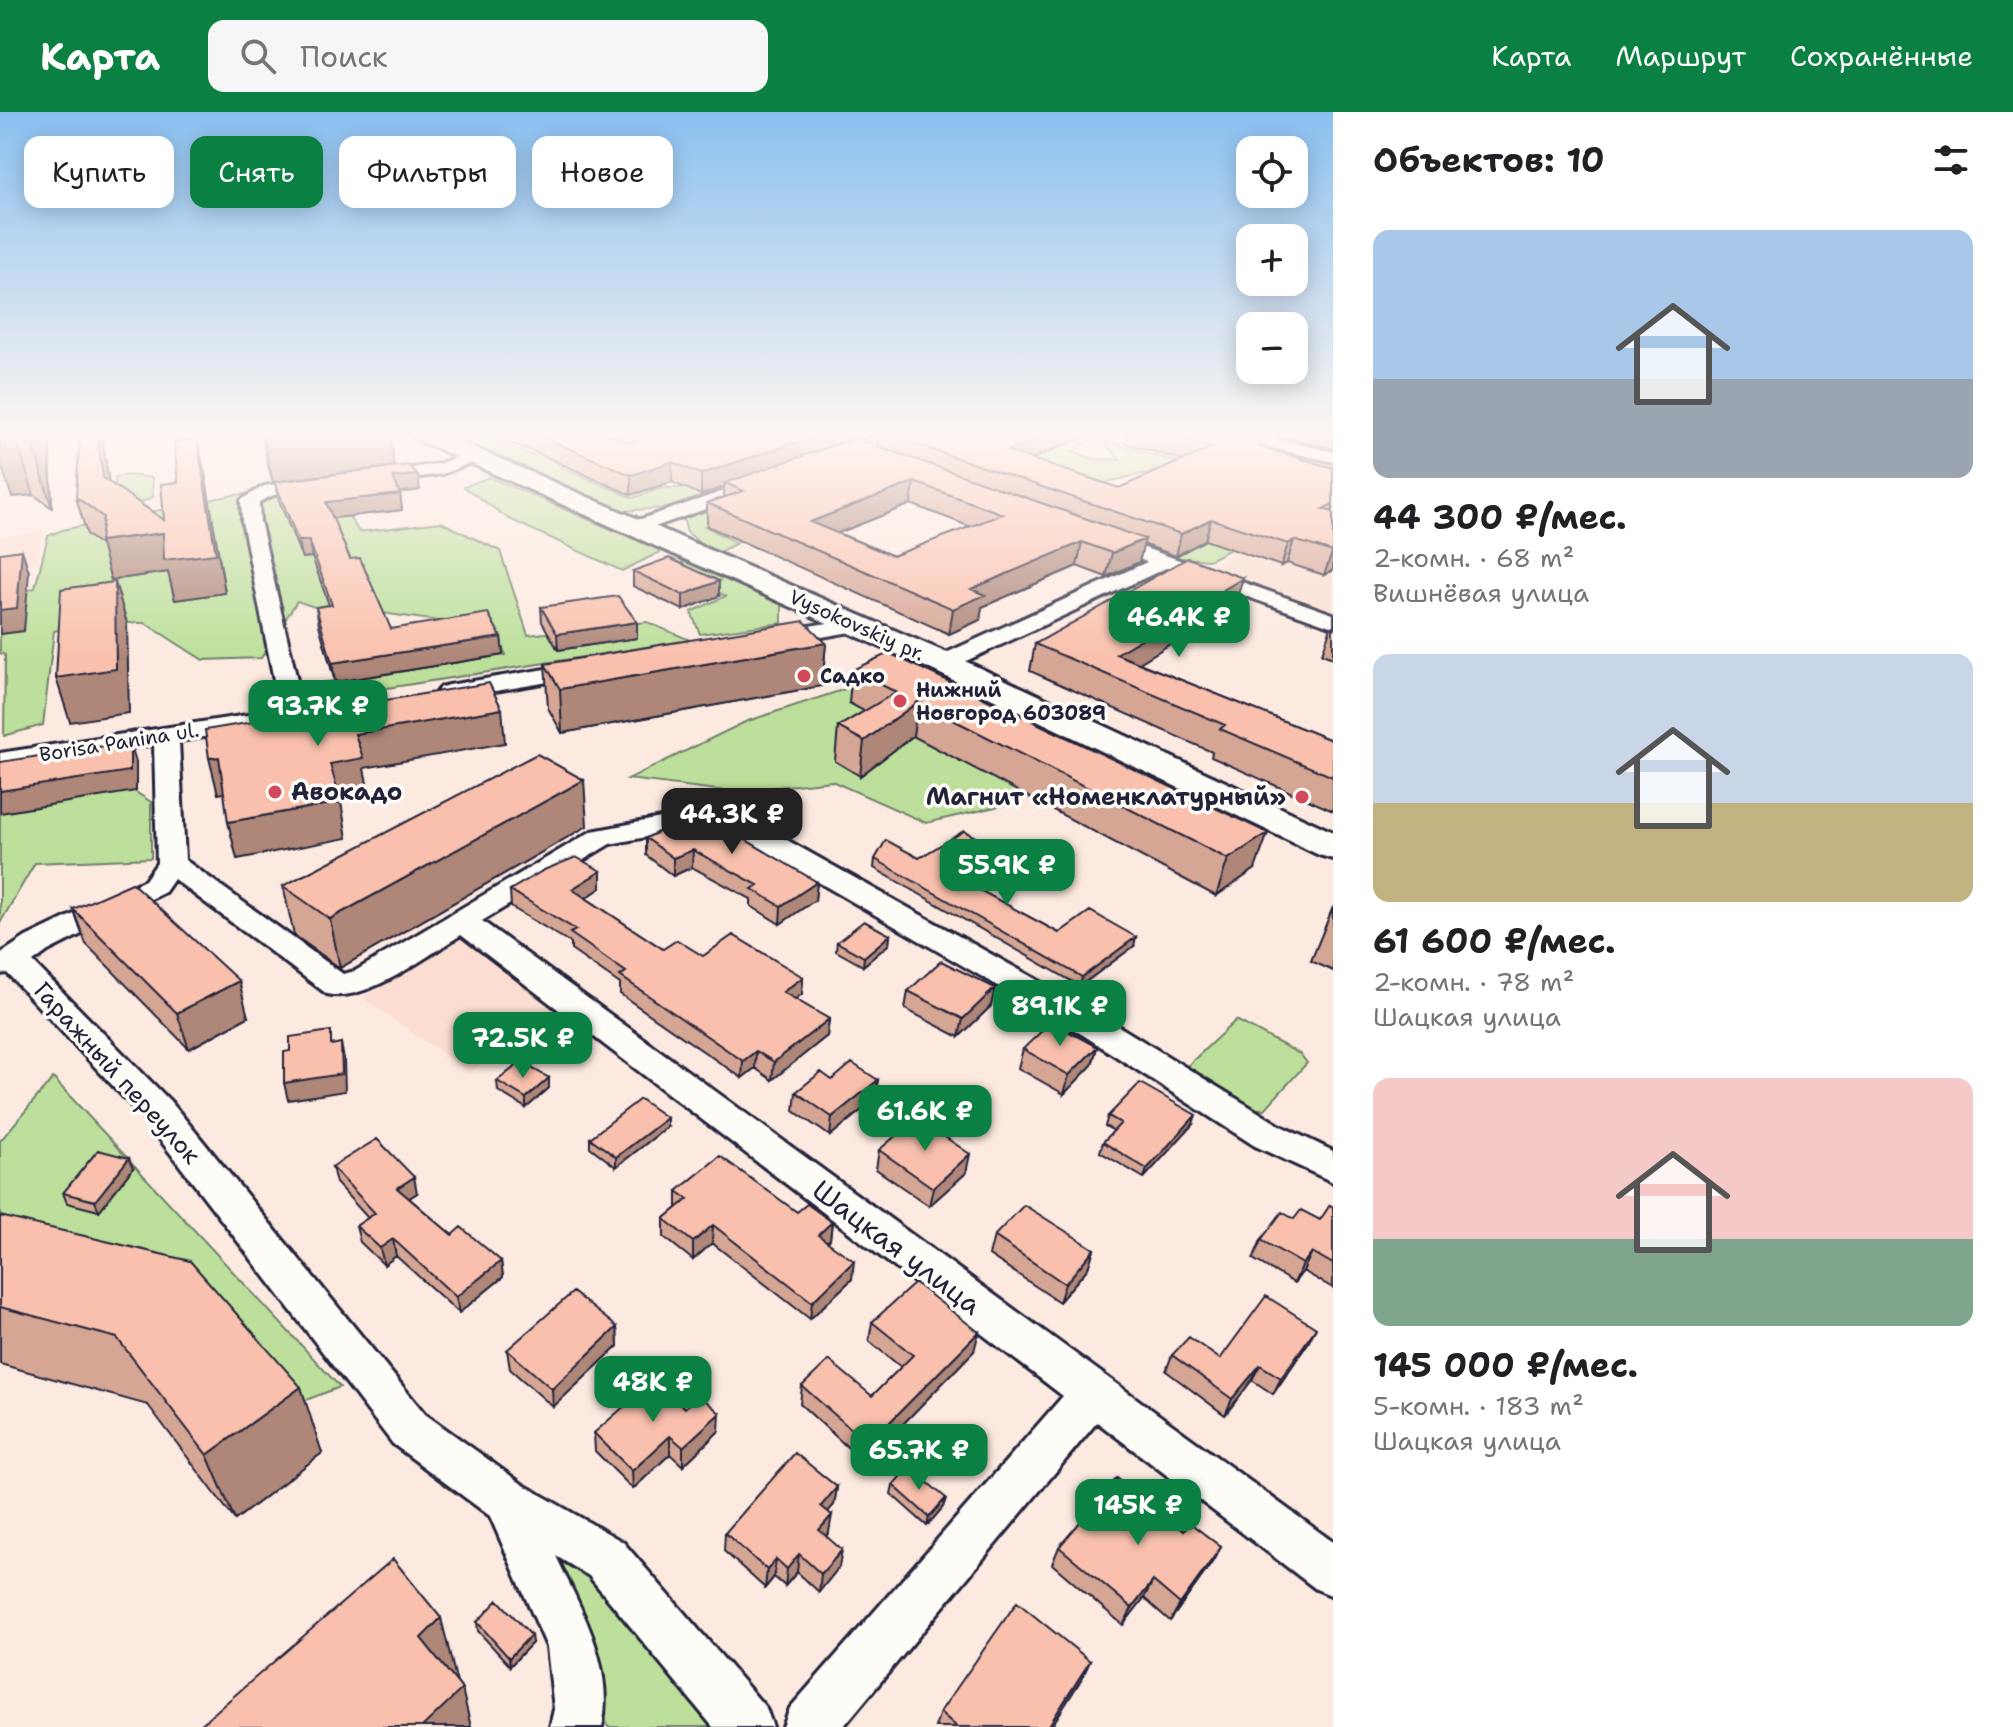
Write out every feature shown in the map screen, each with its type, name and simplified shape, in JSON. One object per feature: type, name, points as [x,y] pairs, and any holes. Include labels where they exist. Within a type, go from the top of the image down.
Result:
[{"type":"street","points":[[250,507],[293,716]]},
{"type":"street","name":"Vysokovskiy pr.","points":[[587,507],[943,663],[1333,847]]},
{"type":"street","points":[[633,528],[692,507]]},
{"type":"street","points":[[1090,535],[1333,621]]},
{"type":"street","points":[[943,663],[1165,561]]},
{"type":"street","points":[[752,642],[854,625]]},
{"type":"street","points":[[432,694],[616,664]]},
{"type":"street","name":"Borisa Panina ul.","points":[[0,761],[339,708]]},
{"type":"street","points":[[7,962],[155,886],[171,863],[166,734]]},
{"type":"street","points":[[171,863],[338,986],[366,978],[602,837],[693,820],[736,823],[1095,1027],[1268,1136],[1333,1168]]},
{"type":"street","name":"Шацкая улица","points":[[462,921],[1092,1395],[1333,1572]]},
{"type":"street","name":"Гаражный переулок","points":[[7,962],[158,1111],[409,1429],[506,1500],[606,1559],[747,1727]]},
{"type":"street","points":[[809,1727],[1092,1395]]},
{"type":"street","points":[[506,1500],[572,1646],[580,1709],[576,1727]]},
{"type":"shaded area","points":[[43,531],[37,560],[20,562],[29,572],[24,631],[0,634],[0,537]]},
{"type":"shaded area","points":[[1333,533],[1333,611],[1210,566],[1239,551]]},
{"type":"shaded area","points":[[455,936],[560,1008],[470,1073],[363,998]]},
{"type":"green space","points":[[114,507],[131,507],[110,517]]},
{"type":"green space","points":[[173,507],[363,507],[350,518],[359,532],[441,522],[500,551],[528,635],[647,622],[690,640],[318,699],[307,685],[506,655],[494,629],[382,613],[335,614],[297,601],[261,658],[203,660],[145,623],[79,623],[54,631],[43,725],[4,736],[5,655],[0,653],[0,599],[35,588],[48,536],[62,530]]},
{"type":"green space","points":[[493,507],[560,507],[662,551],[622,571],[509,519]]},
{"type":"green space","points":[[613,507],[675,507],[621,511]]},
{"type":"green space","points":[[680,507],[727,507],[729,516],[705,526],[737,543],[713,555],[687,532]]},
{"type":"green space","points":[[787,507],[847,507],[809,525],[768,516]]},
{"type":"green space","points":[[1023,507],[1108,510],[1177,530],[1222,508],[1270,515],[1284,507],[1332,509],[1286,521],[1209,560],[1169,557],[1081,529],[1063,512],[1044,514]]},
{"type":"green space","points":[[694,558],[782,604],[782,623],[700,634],[691,612],[726,596],[668,568]]},
{"type":"green space","points":[[894,673],[1089,753],[1004,805],[926,823],[832,781],[733,792],[628,779],[745,722]]},
{"type":"green space","points":[[83,758],[151,802],[151,858],[35,863],[0,923],[0,776]]},
{"type":"green space","points":[[1236,1020],[1300,1054],[1307,1063],[1265,1109],[1249,1109],[1184,1069]]},
{"type":"green space","points":[[53,1078],[340,1387],[301,1402],[0,1264],[0,1141]]},
{"type":"green space","points":[[536,1553],[611,1562],[726,1727],[608,1727],[583,1640]]},
{"type":"building","points":[[90,507],[146,507],[164,520],[163,507],[208,507],[216,554],[164,560],[163,533],[100,541],[103,517]]},
{"type":"building","points":[[285,507],[328,507],[350,559],[360,558],[391,629],[488,613],[501,637],[332,663],[316,607],[332,605],[309,540],[298,541]]},
{"type":"building","points":[[717,507],[848,507],[810,522],[893,556],[1003,514],[985,507],[1054,507],[1145,539],[1112,553],[1082,542],[971,589],[985,595],[953,609]]},
{"type":"building","points":[[1102,507],[1326,507],[1323,509],[1333,512],[1333,552],[1294,540],[1288,544],[1211,519],[1181,534]]},
{"type":"building","points":[[22,550],[17,608],[0,610],[0,553]]},
{"type":"building","points":[[669,558],[719,581],[683,595],[633,571]]},
{"type":"building","points":[[1188,558],[1243,578],[1116,654],[1331,740],[1333,738],[1333,777],[1220,729],[1225,725],[1035,644]]},
{"type":"building","points":[[115,582],[116,669],[56,678],[61,589]]},
{"type":"building","points":[[618,596],[637,622],[557,634],[541,607]]},
{"type":"building","points":[[804,621],[826,643],[560,689],[545,664]]},
{"type":"building","points":[[889,653],[1268,833],[1228,859],[918,702],[864,741],[838,727],[896,692],[852,670]]},
{"type":"building","points":[[489,683],[502,709],[355,734],[363,758],[330,764],[341,802],[228,822],[219,757],[209,758],[205,730]]},
{"type":"building","points":[[130,742],[130,771],[0,791],[0,762]]},
{"type":"building","points":[[537,754],[584,780],[330,919],[283,886]]},
{"type":"building","points":[[702,814],[817,882],[781,906],[752,889],[758,885],[693,850],[673,858],[646,838],[669,827],[662,823],[681,816]]},
{"type":"building","points":[[964,831],[992,846],[948,873],[1059,933],[1090,911],[1136,937],[1082,977],[875,859],[886,840],[919,858]]},
{"type":"building","points":[[576,857],[601,871],[572,889],[663,949],[677,940],[703,956],[733,935],[803,977],[783,992],[829,1019],[774,1062],[756,1051],[743,1061],[620,976],[626,972],[570,933],[576,930],[510,890],[544,870]]},
{"type":"building","points":[[132,883],[239,981],[177,1013],[73,909]]},
{"type":"building","points":[[864,921],[890,935],[864,957],[837,942]]},
{"type":"building","points":[[941,961],[995,988],[963,1019],[908,991]]},
{"type":"building","points":[[1051,1022],[1097,1047],[1069,1075],[1023,1049]]},
{"type":"building","points":[[331,1031],[331,1045],[341,1043],[342,1074],[284,1083],[284,1052],[290,1051],[290,1037]]},
{"type":"building","points":[[521,1062],[549,1078],[526,1098],[497,1081]]},
{"type":"building","points":[[852,1063],[878,1080],[832,1117],[796,1092],[821,1072],[832,1080]]},
{"type":"building","points":[[1140,1083],[1196,1115],[1147,1169],[1103,1142],[1121,1123],[1108,1116]]},
{"type":"building","points":[[640,1099],[667,1118],[616,1157],[590,1138]]},
{"type":"building","points":[[917,1118],[970,1154],[933,1188],[879,1150]]},
{"type":"building","points":[[377,1139],[414,1177],[397,1188],[452,1235],[461,1227],[501,1261],[456,1297],[393,1239],[380,1248],[356,1226],[375,1213],[332,1167]]},
{"type":"building","points":[[98,1150],[129,1158],[95,1201],[63,1193]]},
{"type":"building","points":[[720,1156],[797,1212],[807,1204],[832,1222],[818,1235],[854,1261],[812,1302],[713,1225],[693,1242],[664,1219],[688,1199],[677,1191]]},
{"type":"building","points":[[1024,1205],[1094,1249],[1065,1284],[994,1236]]},
{"type":"building","points":[[1330,1205],[1333,1207],[1333,1264],[1312,1252],[1303,1264],[1261,1240],[1282,1212],[1294,1219],[1301,1210],[1320,1220]]},
{"type":"building","points":[[0,1216],[190,1261],[301,1387],[207,1455],[117,1338],[0,1307]]},
{"type":"building","points":[[915,1283],[979,1332],[868,1444],[802,1386],[829,1360],[872,1396],[913,1355],[872,1322]]},
{"type":"building","points":[[573,1292],[617,1327],[552,1389],[507,1350]]},
{"type":"building","points":[[1266,1296],[1316,1328],[1281,1378],[1260,1365],[1232,1399],[1172,1355],[1189,1337],[1220,1359]]},
{"type":"building","points":[[654,1380],[685,1408],[699,1395],[720,1413],[683,1447],[670,1436],[632,1471],[594,1433]]},
{"type":"building","points":[[795,1453],[837,1487],[821,1506],[832,1515],[819,1530],[842,1550],[821,1574],[799,1554],[787,1569],[776,1559],[767,1570],[725,1533]]},
{"type":"building","points":[[909,1467],[946,1498],[929,1517],[893,1485]]},
{"type":"building","points":[[1117,1478],[1184,1531],[1190,1523],[1221,1547],[1180,1604],[1153,1581],[1132,1608],[1059,1547]]},
{"type":"building","points":[[393,1559],[441,1618],[421,1638],[462,1689],[422,1727],[198,1727]]},
{"type":"building","points":[[498,1600],[531,1635],[509,1658],[477,1622]]},
{"type":"building","points":[[1017,1602],[1090,1661],[1048,1727],[957,1727],[940,1712]]},
{"type":"place","name":"Садко","points":[[804,676]]},
{"type":"place","name":"Нижний Новгород 603089","points":[[900,701]]},
{"type":"place","name":"Авокадо","points":[[275,792]]},
{"type":"place","name":"Магнит «Номенклатурный»","points":[[1302,797]]}]
